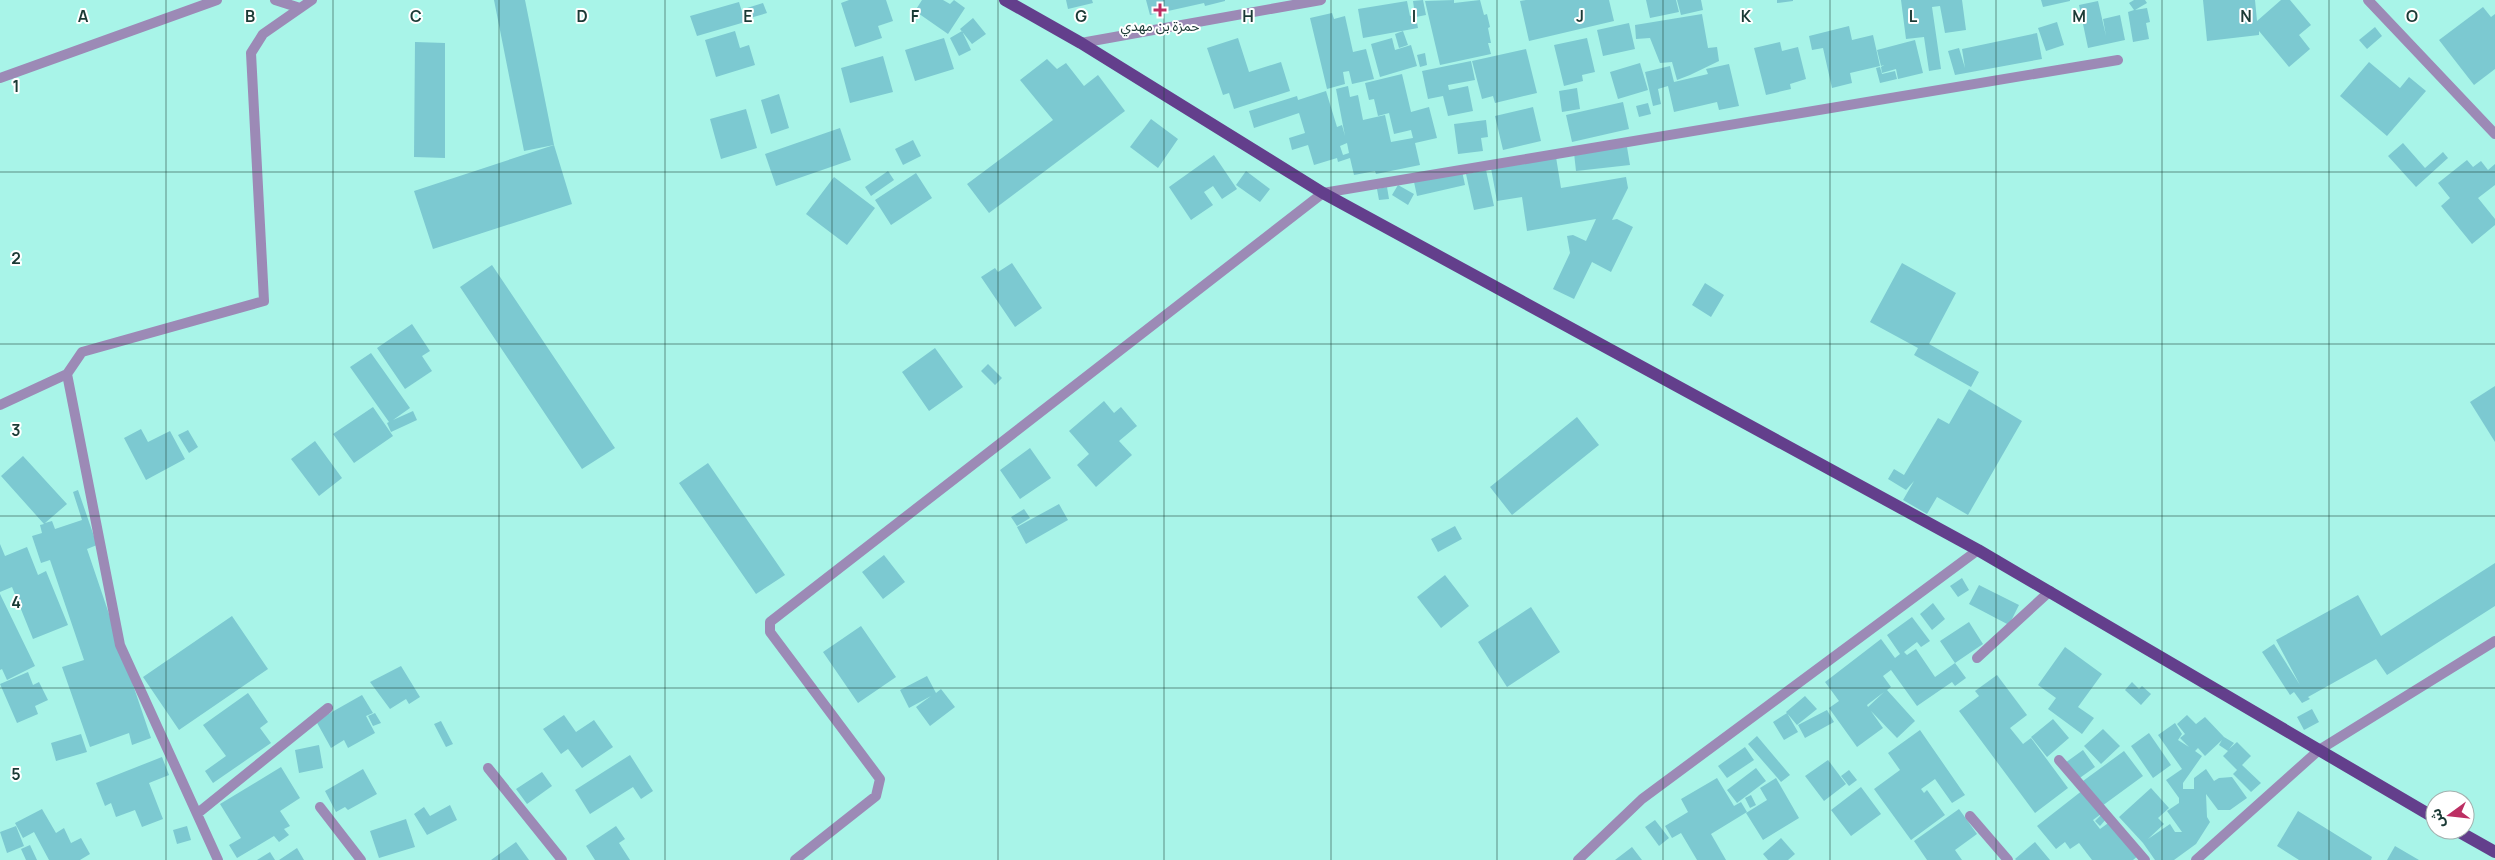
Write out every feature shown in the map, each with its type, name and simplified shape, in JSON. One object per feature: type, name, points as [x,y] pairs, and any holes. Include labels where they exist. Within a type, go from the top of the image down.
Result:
[{"type":"main road","points":[[1005,0],[1081,42],[1323,193],[1978,550],[2425,812]]},
{"type":"main road","points":[[2474,840],[2495,852]]},
{"type":"street","points":[[0,78],[217,0]]},
{"type":"street","points":[[275,0],[300,8]]},
{"type":"street","points":[[0,405],[67,374],[82,352],[264,301],[251,52],[263,34],[312,0]]},
{"type":"street","points":[[1081,42],[1320,0]]},
{"type":"street","points":[[2368,0],[2495,134]]},
{"type":"street","points":[[795,860],[876,796],[880,779],[770,632],[770,622],[1323,193],[2118,60]]},
{"type":"street","points":[[67,374],[120,645],[218,860]]},
{"type":"street","points":[[1578,860],[1642,799],[1978,550]]},
{"type":"street","points":[[1977,658],[2050,591]]},
{"type":"street","points":[[2196,860],[2319,750],[2495,641]]},
{"type":"street","points":[[198,813],[328,708]]},
{"type":"street","points":[[2059,760],[2145,860]]},
{"type":"street","points":[[488,768],[562,860]]},
{"type":"street","points":[[320,807],[361,860]]},
{"type":"street","points":[[1970,816],[2008,860]]},
{"type":"building","points":[[494,0],[525,0],[554,145],[524,151]]},
{"type":"building","points":[[849,0],[886,0],[893,21],[878,26],[882,38],[855,47],[841,3]]},
{"type":"building","points":[[922,0],[943,0],[950,4],[954,0],[965,8],[948,34],[915,11]]},
{"type":"building","points":[[1066,0],[1092,0],[1093,3],[1068,9]]},
{"type":"building","name":"حمزة بن مهدي","points":[[1146,0],[1225,1],[1205,6],[1204,3],[1150,15]]},
{"type":"building","points":[[1423,0],[1426,15],[1416,17],[1418,28],[1363,38],[1358,9],[1407,1],[1410,16],[1415,15],[1413,1]]},
{"type":"building","points":[[1454,0],[1454,3],[1480,0],[1484,15],[1487,14],[1490,27],[1488,28],[1491,43],[1488,43],[1491,54],[1440,65],[1425,1]]},
{"type":"building","points":[[1609,0],[1614,21],[1529,41],[1520,1]]},
{"type":"building","points":[[1646,0],[1676,0],[1679,12],[1650,18]]},
{"type":"building","points":[[1677,0],[1701,0],[1703,10],[1681,15]]},
{"type":"building","points":[[1777,0],[1793,0],[1793,1],[1777,3]]},
{"type":"building","points":[[1901,0],[1962,0],[1966,30],[1945,33],[1940,6],[1932,7],[1941,69],[1929,71],[1924,37],[1906,39]]},
{"type":"building","points":[[2041,0],[2070,0],[2070,1],[2043,7]]},
{"type":"building","points":[[2134,0],[2145,0],[2147,3],[2135,10],[2147,8],[2150,22],[2146,23],[2149,39],[2133,42],[2128,12],[2134,10],[2129,3]]},
{"type":"building","points":[[2203,0],[2255,0],[2257,21],[2281,0],[2290,0],[2311,25],[2299,35],[2310,49],[2289,67],[2259,31],[2259,35],[2207,41]]},
{"type":"building","points":[[2098,1],[2106,36],[2103,19],[2120,15],[2125,40],[2088,48],[2079,5]]},
{"type":"building","points":[[739,2],[745,22],[697,36],[690,16]]},
{"type":"building","points":[[763,3],[767,13],[750,18],[747,8]]},
{"type":"building","points":[[2483,7],[2491,17],[2495,14],[2495,69],[2474,85],[2439,40]]},
{"type":"building","points":[[1332,13],[1334,19],[1345,16],[1353,52],[1366,49],[1374,79],[1352,84],[1349,71],[1343,72],[1345,84],[1327,89],[1310,18]]},
{"type":"building","points":[[1702,14],[1708,48],[1717,47],[1719,61],[1677,80],[1672,62],[1660,63],[1650,38],[1636,39],[1635,25]]},
{"type":"building","points":[[973,18],[986,34],[972,44],[960,29]]},
{"type":"building","points":[[2057,22],[2064,45],[2046,51],[2038,28]]},
{"type":"building","points":[[1629,23],[1635,49],[1603,56],[1597,30]]},
{"type":"building","points":[[1849,26],[1852,40],[1873,35],[1880,66],[1850,73],[1852,83],[1832,88],[1823,48],[1812,50],[1809,36]]},
{"type":"building","points":[[2375,27],[2382,36],[2367,49],[2359,40]]},
{"type":"building","points":[[735,31],[740,48],[749,45],[755,65],[716,77],[705,40]]},
{"type":"building","points":[[962,31],[971,50],[959,56],[950,38]]},
{"type":"building","points":[[1403,31],[1408,45],[1399,48],[1395,34]]},
{"type":"building","points":[[2037,33],[2042,59],[1955,75],[1948,51],[1959,48],[1965,68],[1962,49]]},
{"type":"building","points":[[944,38],[954,69],[915,81],[905,50]]},
{"type":"building","points":[[1238,38],[1249,72],[1281,62],[1290,91],[1234,109],[1229,93],[1223,95],[1207,48]]},
{"type":"building","points":[[1392,38],[1395,50],[1411,45],[1417,66],[1380,77],[1371,44]]},
{"type":"building","points":[[1587,38],[1595,72],[1582,75],[1583,81],[1564,86],[1554,45]]},
{"type":"building","points":[[1915,40],[1923,73],[1898,79],[1896,69],[1882,73],[1881,67],[1884,65],[1881,66],[1877,50]]},
{"type":"building","points":[[415,42],[445,43],[445,158],[414,157]]},
{"type":"building","points":[[1780,42],[1782,51],[1798,47],[1806,79],[1790,84],[1791,89],[1766,95],[1754,48]]},
{"type":"building","points":[[1526,49],[1537,93],[1495,103],[1493,96],[1482,99],[1472,61]]},
{"type":"building","points":[[1425,53],[1427,65],[1420,67],[1417,55]]},
{"type":"building","points":[[883,56],[893,92],[850,103],[841,68]]},
{"type":"building","points":[[1047,59],[1057,69],[1066,63],[1084,86],[1098,75],[1125,111],[989,213],[967,184],[1053,120],[1020,80]]},
{"type":"building","points":[[1471,61],[1475,80],[1448,85],[1449,90],[1468,86],[1473,111],[1448,116],[1443,96],[1428,99],[1422,71]]},
{"type":"building","points":[[2369,62],[2400,88],[2409,77],[2426,91],[2387,136],[2340,96]]},
{"type":"building","points":[[1640,63],[1648,90],[1618,99],[1610,72]]},
{"type":"building","points":[[1729,64],[1739,106],[1719,110],[1717,102],[1674,112],[1668,86],[1658,89],[1661,104],[1653,106],[1645,72],[1670,66],[1674,82],[1708,74],[1706,69]]},
{"type":"building","points":[[1880,67],[1882,74],[1895,71],[1897,79],[1880,83],[1876,68]]},
{"type":"building","points":[[1402,74],[1411,112],[1429,107],[1437,138],[1415,143],[1420,165],[1376,174],[1375,171],[1354,175],[1350,158],[1338,162],[1337,158],[1314,165],[1308,145],[1292,150],[1289,138],[1305,133],[1299,113],[1254,128],[1249,111],[1297,96],[1298,100],[1326,91],[1337,127],[1342,125],[1345,136],[1336,89],[1348,86],[1350,97],[1358,95],[1363,120],[1385,115],[1391,142],[1413,138],[1411,130],[1394,134],[1389,113],[1378,116],[1374,99],[1369,100],[1365,83]],"holes":[[[1347,143],[1349,153],[1343,155],[1340,146]]]},
{"type":"building","points":[[1577,88],[1580,109],[1562,112],[1559,91]]},
{"type":"building","points":[[779,94],[789,128],[771,134],[761,100]]},
{"type":"building","points":[[1623,102],[1629,129],[1572,142],[1566,115]]},
{"type":"building","points":[[1648,103],[1651,114],[1639,117],[1636,106]]},
{"type":"building","points":[[1533,107],[1541,141],[1503,150],[1495,116]]},
{"type":"building","points":[[746,109],[757,148],[721,159],[710,119]]},
{"type":"building","points":[[1151,119],[1178,139],[1158,168],[1130,147]]},
{"type":"building","points":[[1486,120],[1488,137],[1481,138],[1483,151],[1458,154],[1454,124]]},
{"type":"building","points":[[840,128],[851,160],[776,186],[765,154]]},
{"type":"building","points":[[913,140],[921,156],[903,165],[895,149]]},
{"type":"building","points":[[2403,143],[2425,168],[2443,152],[2448,158],[2416,187],[2388,156]]},
{"type":"building","points":[[554,145],[572,204],[433,249],[414,191]]},
{"type":"building","points":[[1627,147],[1630,165],[1576,171],[1574,153]]},
{"type":"building","points":[[1214,155],[1237,189],[1222,199],[1213,186],[1204,192],[1213,205],[1191,220],[1169,187]]},
{"type":"building","points":[[1556,157],[1561,188],[1626,177],[1628,188],[1612,220],[1617,219],[1633,227],[1611,272],[1592,262],[1574,299],[1553,289],[1570,253],[1567,236],[1573,235],[1586,241],[1596,219],[1527,231],[1522,197],[1497,201],[1491,168]]},
{"type":"building","points":[[2467,160],[2473,167],[2481,161],[2488,170],[2495,164],[2495,185],[2478,198],[2495,219],[2495,225],[2472,244],[2441,206],[2450,198],[2438,183]]},
{"type":"building","points":[[1486,170],[1494,206],[1474,210],[1466,174]]},
{"type":"building","points":[[888,171],[894,180],[871,196],[865,187]]},
{"type":"building","points":[[1246,171],[1270,189],[1260,202],[1236,185]]},
{"type":"building","points":[[1462,171],[1465,185],[1417,196],[1414,182]]},
{"type":"building","points":[[916,173],[932,198],[891,225],[875,200]]},
{"type":"building","points":[[834,177],[875,208],[847,245],[806,214]]},
{"type":"building","points":[[1398,185],[1414,194],[1408,205],[1392,195]]},
{"type":"building","points":[[1387,187],[1389,199],[1379,200],[1377,189]]},
{"type":"building","points":[[1012,263],[1042,308],[1015,327],[981,277],[995,268],[998,272]]},
{"type":"building","points":[[1902,263],[1956,293],[1929,344],[1979,372],[1971,387],[1914,355],[1918,348],[1870,322]]},
{"type":"building","points":[[492,265],[615,448],[582,469],[460,287]]},
{"type":"building","points":[[1705,283],[1724,295],[1711,317],[1692,305]]},
{"type":"building","points":[[412,324],[430,351],[422,356],[432,371],[405,389],[377,348]]},
{"type":"building","points":[[935,348],[963,387],[929,411],[902,372]]},
{"type":"building","points":[[371,353],[410,408],[393,420],[413,411],[417,420],[391,432],[387,423],[389,422],[350,367]]},
{"type":"building","points":[[988,364],[1002,378],[995,385],[981,371]]},
{"type":"building","points":[[2495,386],[2495,442],[2470,402]]},
{"type":"building","points":[[1969,389],[2022,421],[1968,515],[1937,497],[1927,514],[1903,500],[1914,481],[1906,490],[1888,479],[1894,469],[1904,475],[1938,418],[1949,424]]},
{"type":"building","points":[[1104,401],[1114,413],[1121,407],[1137,426],[1119,441],[1132,455],[1096,487],[1077,465],[1089,454],[1069,431]]},
{"type":"building","points":[[373,407],[393,436],[354,463],[333,434]]},
{"type":"building","points":[[1577,417],[1599,445],[1512,515],[1490,487]]},
{"type":"building","points":[[141,429],[148,442],[170,431],[185,459],[146,480],[124,438]]},
{"type":"building","points":[[188,430],[198,447],[189,453],[178,435]]},
{"type":"building","points":[[315,441],[342,478],[319,496],[291,459]]},
{"type":"building","points":[[1030,448],[1051,478],[1020,499],[1000,470]]},
{"type":"building","points":[[23,456],[67,504],[45,523],[52,521],[55,529],[82,520],[73,492],[78,490],[97,545],[87,549],[151,738],[132,745],[129,733],[90,747],[62,667],[84,660],[50,560],[41,563],[32,536],[42,533],[40,525],[44,524],[1,476]]},
{"type":"building","points":[[708,463],[785,575],[756,594],[679,483]]},
{"type":"building","points":[[1059,504],[1068,520],[1026,544],[1017,527]]},
{"type":"building","points":[[1024,509],[1030,518],[1017,526],[1011,517]]},
{"type":"building","points":[[1455,526],[1462,539],[1438,552],[1431,539]]},
{"type":"building","points":[[0,544],[5,556],[27,547],[38,575],[46,571],[68,625],[33,639],[12,587],[0,592]]},
{"type":"building","points":[[884,555],[905,582],[883,599],[862,572]]},
{"type":"building","points":[[2495,563],[2495,606],[2387,675],[2376,659],[2308,697],[2310,699],[2302,703],[2294,692],[2290,695],[2262,652],[2274,644],[2300,685],[2276,640],[2358,595],[2381,636]]},
{"type":"building","points":[[1445,575],[1469,606],[1441,628],[1417,597]]},
{"type":"building","points":[[1962,578],[1969,590],[1958,597],[1950,586]]},
{"type":"building","points":[[1979,585],[2019,605],[2009,625],[1969,604]]},
{"type":"building","points":[[0,594],[35,666],[7,680],[2,669],[0,670]]},
{"type":"building","points":[[1933,603],[1945,619],[1932,630],[1920,614]]},
{"type":"building","points":[[1531,607],[1560,652],[1507,687],[1478,642]]},
{"type":"building","points":[[232,616],[268,669],[179,730],[143,677]]},
{"type":"building","points":[[1912,617],[1930,641],[1921,647],[1917,642],[1904,652],[1907,655],[1916,649],[1935,677],[1955,663],[1966,678],[1955,686],[1952,682],[1917,706],[1891,670],[1883,676],[1891,687],[1887,690],[1915,721],[1897,738],[1871,711],[1883,728],[1857,747],[1829,708],[1839,701],[1825,682],[1881,639],[1895,658],[1900,654],[1887,635]],"holes":[[[1884,692],[1868,707],[1867,705]]]},
{"type":"building","points":[[1969,622],[1983,644],[1955,663],[1940,641]]},
{"type":"building","points":[[861,626],[896,677],[858,703],[823,652]]},
{"type":"building","points":[[2065,647],[2102,674],[2078,707],[2094,718],[2082,734],[2048,709],[2056,698],[2038,685]]},
{"type":"building","points":[[401,666],[420,697],[409,704],[406,699],[390,709],[370,682]]},
{"type":"building","points":[[28,672],[33,685],[39,682],[48,700],[35,706],[38,714],[17,723],[0,684]]},
{"type":"building","points":[[1997,675],[2027,715],[2010,728],[2023,744],[2031,738],[2068,788],[2035,813],[1959,711],[1979,696],[1975,691]]},
{"type":"building","points":[[927,676],[936,693],[941,689],[955,707],[930,726],[916,707],[931,696],[909,708],[900,690]]},
{"type":"building","points":[[2132,682],[2139,689],[2142,686],[2151,694],[2141,705],[2125,690]]},
{"type":"building","points":[[248,693],[268,722],[260,728],[271,743],[213,783],[205,771],[226,756],[203,725]]},
{"type":"building","points":[[362,695],[373,713],[366,716],[375,733],[348,748],[344,740],[331,748],[316,721]]},
{"type":"building","points":[[1805,696],[1817,709],[1797,725],[1786,712]]},
{"type":"building","points":[[2312,709],[2319,722],[2304,730],[2297,717]]},
{"type":"building","points":[[1827,710],[1834,722],[1805,738],[1798,725]]},
{"type":"building","points":[[375,713],[381,723],[373,726],[368,716]]},
{"type":"building","points":[[1787,713],[1798,732],[1784,740],[1773,722]]},
{"type":"building","points":[[564,715],[576,732],[594,720],[613,747],[582,768],[568,749],[561,754],[543,729]]},
{"type":"building","points":[[2187,715],[2196,724],[2205,717],[2224,737],[2234,743],[2229,749],[2237,742],[2251,756],[2242,765],[2261,783],[2251,792],[2233,774],[2237,770],[2223,756],[2228,751],[2219,745],[2222,740],[2205,756],[2198,748],[2195,751],[2202,756],[2183,783],[2183,789],[2194,789],[2194,778],[2206,769],[2214,781],[2219,778],[2232,777],[2247,798],[2230,810],[2218,810],[2206,794],[2207,817],[2210,822],[2196,844],[2174,860],[2155,860],[2143,843],[2119,817],[2151,788],[2169,808],[2158,818],[2164,824],[2148,839],[2170,824],[2175,832],[2182,832],[2167,811],[2179,803],[2179,798],[2166,780],[2182,769],[2158,735],[2175,723],[2182,734],[2178,740],[2189,747],[2180,738],[2185,734],[2177,724]]},
{"type":"building","points":[[2053,719],[2069,738],[2047,757],[2031,737]]},
{"type":"building","points":[[441,721],[453,744],[446,747],[434,724]]},
{"type":"building","points":[[2103,729],[2120,746],[2101,764],[2084,746]]},
{"type":"building","points":[[1920,730],[1965,795],[1952,803],[1935,779],[1921,789],[1924,793],[1927,790],[1945,815],[1911,840],[1874,789],[1900,770],[1888,753]]},
{"type":"building","points":[[2149,733],[2171,765],[2153,778],[2131,746]]},
{"type":"building","points":[[81,734],[87,752],[56,761],[51,743]]},
{"type":"building","points":[[1757,736],[1790,775],[1781,782],[1748,744]]},
{"type":"building","points":[[319,745],[323,768],[299,773],[295,750]]},
{"type":"building","points":[[1745,747],[1754,760],[1727,778],[1718,766]]},
{"type":"building","points":[[2083,750],[2095,767],[2077,780],[2065,763]]},
{"type":"building","points":[[2124,751],[2143,776],[2102,806],[2083,781]]},
{"type":"building","points":[[630,755],[653,791],[641,799],[633,787],[590,814],[575,790]]},
{"type":"building","points":[[162,757],[169,775],[149,783],[163,819],[142,827],[135,810],[116,817],[111,803],[105,806],[96,783]]},
{"type":"building","points":[[1828,760],[1846,784],[1824,801],[1805,776]]},
{"type":"building","points":[[281,767],[300,798],[280,811],[290,826],[284,829],[289,835],[279,842],[274,836],[237,858],[229,845],[241,838],[220,804]]},
{"type":"building","points":[[1756,768],[1766,781],[1737,803],[1727,790]]},
{"type":"building","points":[[363,769],[377,794],[348,810],[345,807],[336,812],[325,791]]},
{"type":"building","points":[[1849,770],[1857,780],[1849,786],[1841,776]]},
{"type":"building","points":[[542,772],[552,786],[527,804],[516,789]]},
{"type":"building","points":[[1717,778],[1734,806],[1741,802],[1747,812],[1711,834],[1726,860],[1697,860],[1681,833],[1672,838],[1665,826],[1688,812],[1681,799]]},
{"type":"building","points":[[1776,778],[1799,818],[1763,840],[1746,813],[1767,800],[1760,788]]},
{"type":"building","points":[[1861,787],[1881,814],[1851,836],[1831,810]]},
{"type":"building","points":[[2083,790],[2101,814],[2093,820],[2100,829],[2111,821],[2138,856],[2133,860],[2092,860],[2079,843],[2070,849],[2065,842],[2056,849],[2037,826]]},
{"type":"building","points":[[1751,795],[1756,805],[1750,808],[1745,798]]},
{"type":"building","points":[[450,805],[457,820],[427,835],[414,814],[424,807],[430,816]]},
{"type":"building","points":[[42,809],[56,833],[64,828],[71,843],[81,838],[90,854],[80,860],[49,860],[34,832],[23,838],[15,823]]},
{"type":"building","points":[[1959,809],[1977,834],[1955,850],[1962,860],[1927,860],[1914,841]]},
{"type":"building","points":[[2298,811],[2372,857],[2371,860],[2299,860],[2277,846]]},
{"type":"building","points":[[2102,814],[2107,818],[2100,826],[2095,821]]},
{"type":"building","points":[[406,819],[415,847],[379,858],[370,831]]},
{"type":"building","points":[[1655,820],[1669,838],[1659,846],[1645,827]]},
{"type":"building","points":[[16,826],[24,846],[7,853],[0,832]]},
{"type":"building","points":[[187,826],[191,840],[177,844],[173,830]]},
{"type":"building","points":[[616,826],[625,839],[619,843],[630,860],[595,860],[586,846]]},
{"type":"building","points":[[1781,838],[1795,854],[1788,860],[1768,860],[1763,854]]},
{"type":"building","points":[[516,842],[529,860],[491,860]]},
{"type":"building","points":[[2035,842],[2050,860],[2015,859]]},
{"type":"building","points":[[30,845],[37,860],[26,860],[21,849]]},
{"type":"building","points":[[2395,846],[2419,860],[2387,860]]},
{"type":"building","points":[[1632,847],[1642,860],[1615,860]]},
{"type":"building","points":[[297,848],[304,860],[279,860]]},
{"type":"building","points":[[270,852],[275,860],[257,860]]},
{"type":"place","name":"حمزة بن مهدي","points":[[1160,10]]}]
